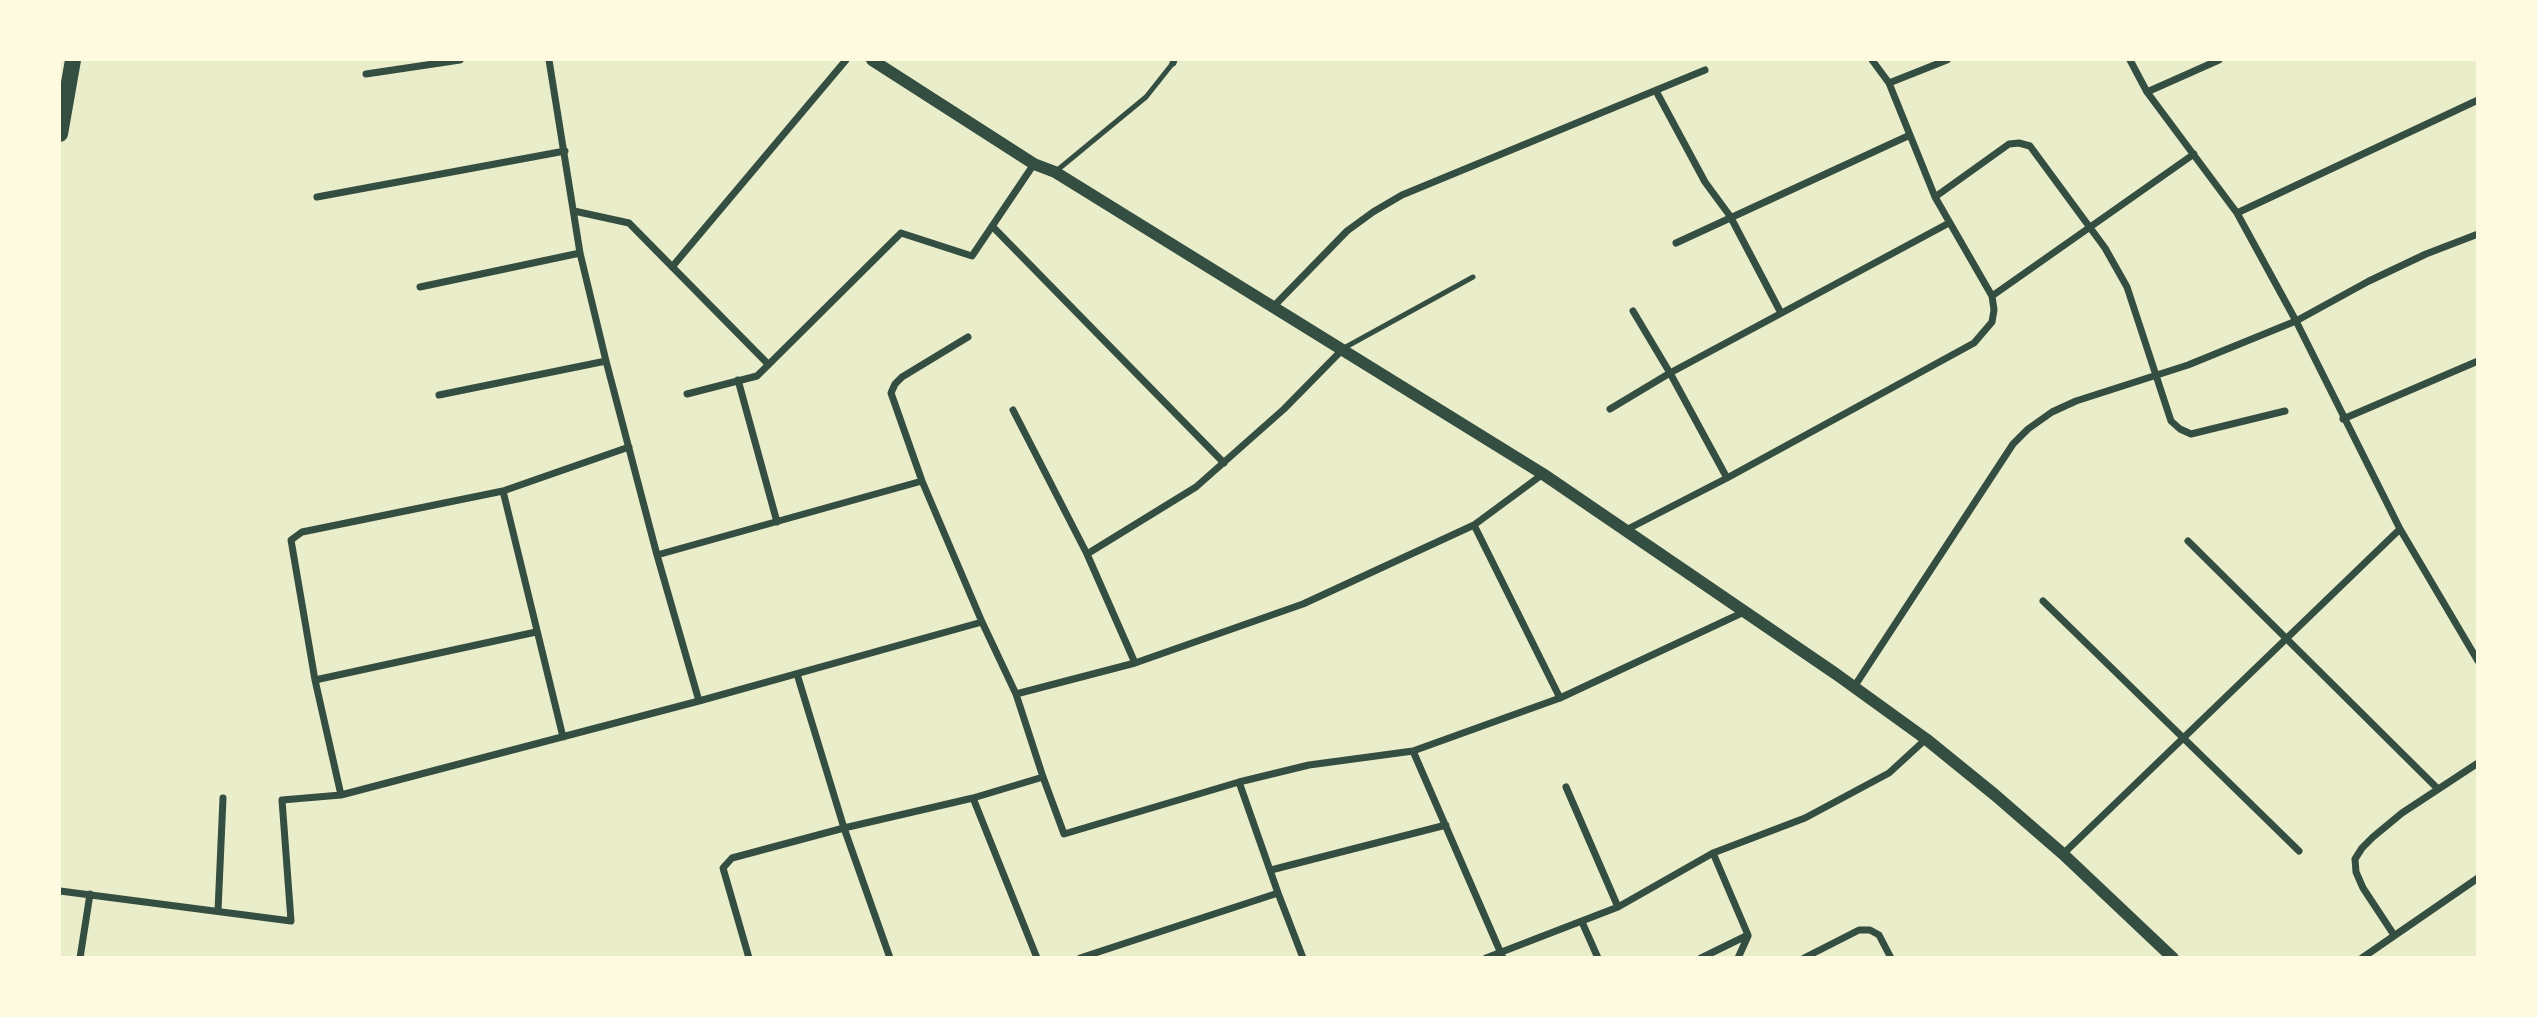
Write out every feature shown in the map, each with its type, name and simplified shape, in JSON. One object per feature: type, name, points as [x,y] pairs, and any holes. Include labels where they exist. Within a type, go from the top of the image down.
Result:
[{"type":"main road","points":[[60,134],[73,60]]},
{"type":"street","points":[[366,74],[460,60]]},
{"type":"street","points":[[550,60],[580,253],[657,555],[699,701]]},
{"type":"street","points":[[672,267],[846,60]]},
{"type":"street","points":[[874,60],[1034,164],[1055,172],[1543,474],[1854,687],[1926,738],[2063,854],[2173,957]]},
{"type":"street","points":[[1626,530],[1727,478],[1973,343],[1992,322],[1992,296],[1935,197],[1889,83],[1872,60]]},
{"type":"street","points":[[1889,83],[1947,60]]},
{"type":"street","points":[[2130,60],[2147,92],[2237,214],[2296,321],[2400,529],[2477,661]]},
{"type":"street","points":[[2147,92],[2219,60]]},
{"type":"street","points":[[1273,308],[1347,231],[1402,195],[1704,70]]},
{"type":"street","points":[[1656,91],[1705,182],[1730,216],[1781,313]]},
{"type":"street","points":[[2237,214],[2477,100]]},
{"type":"street","points":[[1676,243],[1910,135]]},
{"type":"street","points":[[1935,197],[2009,144],[2030,146],[2105,248],[2127,287],[2158,374],[2171,421],[2191,434],[2285,411]]},
{"type":"street","points":[[317,197],[565,150]]},
{"type":"street","points":[[1992,296],[2194,154]]},
{"type":"street","points":[[687,394],[757,376],[767,363],[901,233],[972,256],[1034,164]]},
{"type":"street","points":[[574,211],[629,223],[767,363]]},
{"type":"street","points":[[1610,409],[1670,373],[1949,223]]},
{"type":"street","points":[[992,226],[1224,463]]},
{"type":"street","points":[[1854,687],[2013,444],[2028,429],[2052,412],[2076,401],[2188,365],[2296,321],[2369,281],[2477,234]]},
{"type":"street","points":[[420,287],[580,253]]},
{"type":"street","points":[[1633,311],[1727,478]]},
{"type":"street","points":[[968,337],[902,377],[891,393],[922,481],[1016,694],[1064,834],[1239,782],[1309,765],[1413,751],[1560,698],[1744,612]]},
{"type":"street","points":[[1087,554],[1196,487],[1308,385],[1342,350]]},
{"type":"street","points":[[439,395],[606,361]]},
{"type":"street","points":[[2343,419],[2477,362]]},
{"type":"street","points":[[738,380],[777,522]]},
{"type":"street","points":[[1013,410],[1087,554],[1135,663]]},
{"type":"street","points":[[341,796],[315,680],[291,540],[295,535],[302,531],[503,491],[629,447]]},
{"type":"street","points":[[1016,694],[1135,663],[1303,604],[1474,525],[1543,474]]},
{"type":"street","points":[[657,555],[922,481]]},
{"type":"street","points":[[503,491],[563,737]]},
{"type":"street","points":[[1474,525],[1560,698]]},
{"type":"street","points":[[2063,854],[2400,529]]},
{"type":"street","points":[[2188,541],[2438,789]]},
{"type":"street","points":[[2043,601],[2299,851]]},
{"type":"street","points":[[60,891],[291,921],[282,800],[341,796],[699,701],[982,622]]},
{"type":"street","points":[[315,680],[536,632]]},
{"type":"street","points":[[797,674],[844,828],[890,957]]},
{"type":"street","points":[[1486,957],[1502,955],[1618,906],[1713,853],[1805,818],[1889,773],[1926,738]]},
{"type":"street","points":[[1413,751],[1502,955]]},
{"type":"street","points":[[2394,935],[2363,888],[2356,872],[2356,859],[2373,836],[2477,763]]},
{"type":"street","points":[[749,957],[723,868],[732,858],[972,798],[1043,777]]},
{"type":"street","points":[[1239,782],[1303,957]]},
{"type":"street","points":[[1566,787],[1618,906]]},
{"type":"street","points":[[218,911],[223,798]]},
{"type":"street","points":[[972,798],[1037,957]]},
{"type":"street","points":[[1271,870],[1446,825]]},
{"type":"street","points":[[1713,853],[1748,935],[1738,957]]},
{"type":"street","points":[[2362,957],[2477,878]]},
{"type":"street","points":[[1080,957],[1278,893]]},
{"type":"street","points":[[80,957],[90,894]]},
{"type":"street","points":[[1581,922],[1598,957]]},
{"type":"street","points":[[1804,957],[1859,930],[1870,930],[1879,935],[1891,957]]},
{"type":"street","points":[[1702,957],[1748,935]]},
{"type":"lane","points":[[1055,172],[1146,97],[1173,61]]},
{"type":"lane","points":[[1342,350],[1473,277]]}]
